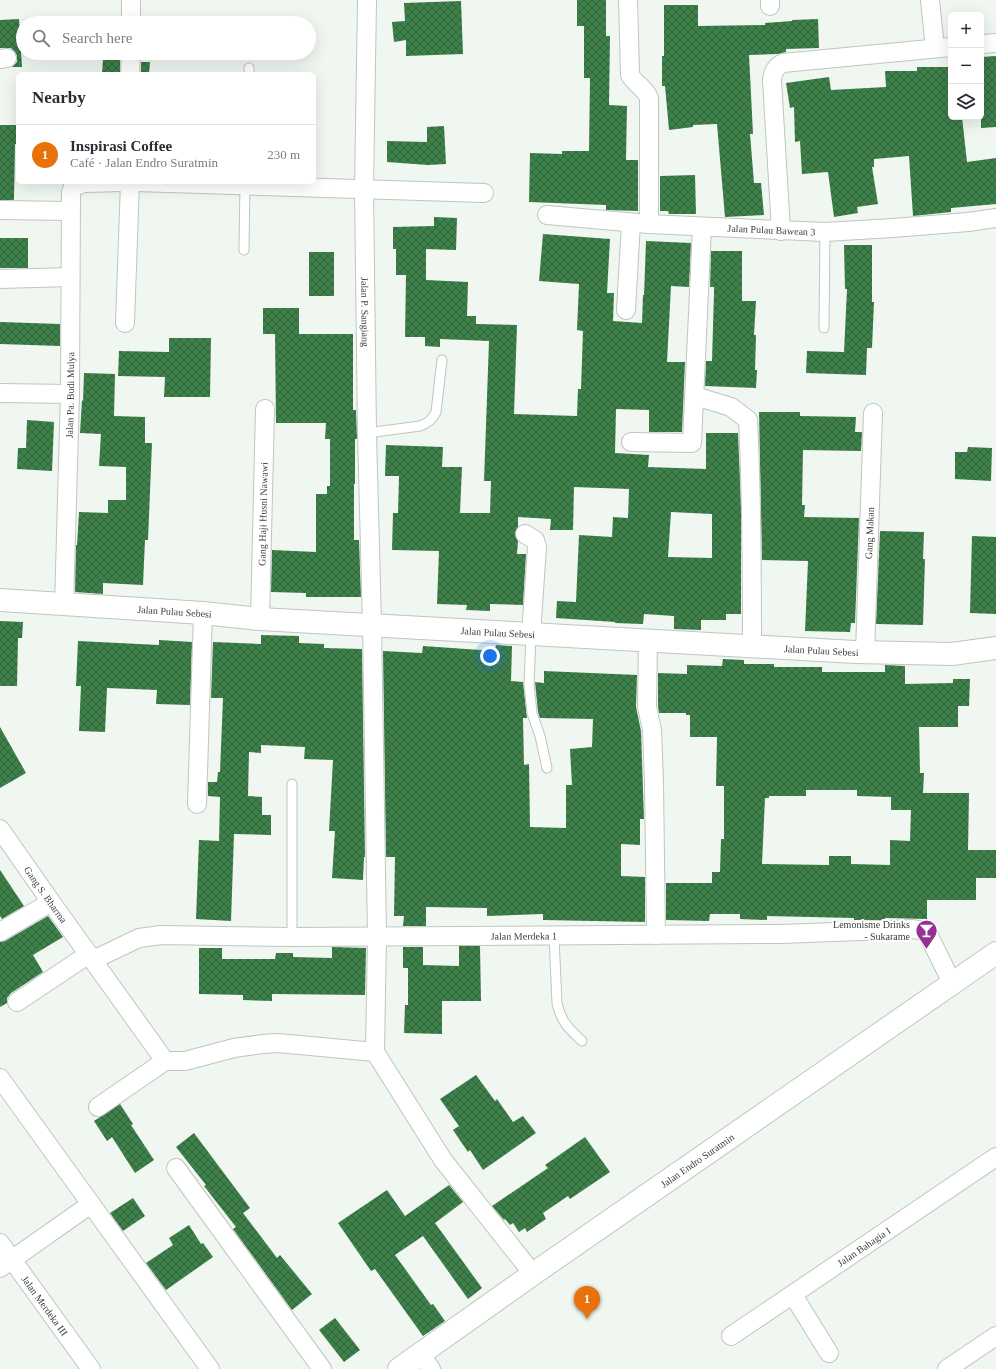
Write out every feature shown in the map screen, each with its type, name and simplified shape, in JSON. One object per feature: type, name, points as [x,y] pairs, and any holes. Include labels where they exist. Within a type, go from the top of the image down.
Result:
[{"type":"street","name":"Jalan P. Sangiang","points":[[367,0],[364,189],[367,433],[372,624]]},
{"type":"street","points":[[628,0],[630,75],[648,94],[649,98],[649,224]]},
{"type":"street","points":[[781,230],[772,74],[776,68],[783,63],[943,47],[930,0]]},
{"type":"street","points":[[131,2],[131,16]]},
{"type":"street","points":[[984,44],[996,43]]},
{"type":"street","points":[[130,72],[131,60]]},
{"type":"street","name":"Jalan Pa. Budi Mulya","points":[[64,604],[70,394],[70,211],[71,192],[73,187],[81,184]]},
{"type":"street","points":[[125,323],[130,184]]},
{"type":"street","points":[[265,184],[484,193]]},
{"type":"street","points":[[0,210],[70,211]]},
{"type":"street","name":"Jalan Pulau Bawean 3","points":[[547,215],[649,224],[825,232],[968,222],[996,218]]},
{"type":"street","points":[[626,310],[631,222]]},
{"type":"street","points":[[631,442],[692,443],[702,227]]},
{"type":"street","points":[[0,279],[70,277]]},
{"type":"street","points":[[0,393],[70,394]]},
{"type":"street","points":[[695,396],[732,407],[748,420],[752,535],[752,647]]},
{"type":"street","name":"Gang Haji Husni Nawawi","points":[[260,619],[265,409]]},
{"type":"street","name":"Gang Makan","points":[[865,653],[873,413]]},
{"type":"street","points":[[525,534],[535,540],[537,547],[531,635]]},
{"type":"street","name":"Jalan Pulau Sebesi","points":[[0,600],[203,613],[260,619],[372,624],[531,635],[865,653],[952,654],[996,648]]},
{"type":"street","points":[[197,804],[203,613]]},
{"type":"street","points":[[372,624],[377,936],[375,1052],[444,1160],[533,1274]]},
{"type":"street","points":[[648,641],[647,707],[652,730],[656,935]]},
{"type":"street","name":"Gang S. Bharma","points":[[2,836],[165,1060]]},
{"type":"street","points":[[0,932],[51,902]]},
{"type":"street","name":"Jalan Merdeka 1","points":[[17,1002],[91,957],[131,941],[150,936],[292,938],[377,936],[781,934],[919,929],[924,931],[930,939],[952,983]]},
{"type":"street","name":"Jalan Endro Suratmin","points":[[399,1369],[426,1362],[533,1274],[996,952]]},
{"type":"street","points":[[98,1107],[165,1060],[185,1060],[234,1048],[270,1044],[375,1052]]},
{"type":"street","points":[[0,1078],[210,1369]]},
{"type":"street","name":"Jalan Bahagia I","points":[[731,1336],[996,1157]]},
{"type":"street","points":[[176,1168],[322,1369]]},
{"type":"street","points":[[6,1264],[91,1204]]},
{"type":"street","name":"Jalan Merdeka III","points":[[0,1243],[6,1264],[91,1369]]},
{"type":"street","points":[[793,1295],[829,1353]]},
{"type":"street","points":[[947,1369],[996,1336]]},
{"type":"lane","points":[[244,250],[245,184]]},
{"type":"lane","points":[[824,328],[825,232]]},
{"type":"lane","points":[[367,433],[420,426],[433,419],[436,412],[442,360]]},
{"type":"lane","points":[[531,635],[529,685],[532,713],[540,736],[547,768]]},
{"type":"lane","points":[[292,784],[292,938]]},
{"type":"lane","points":[[554,936],[556,1003],[559,1014],[567,1026],[582,1041]]},
{"type":"building","points":[[577,0],[606,0],[606,36],[610,36],[609,105],[627,106],[626,160],[638,160],[638,211],[606,210],[606,205],[529,202],[530,153],[562,154],[562,151],[589,151],[590,78],[584,78],[584,26],[577,26]]},
{"type":"building","points":[[461,1],[463,54],[406,56],[406,40],[394,42],[392,22],[405,21],[404,3]]},
{"type":"building","points":[[664,5],[698,5],[698,26],[765,25],[765,23],[818,19],[819,48],[786,49],[786,52],[778,54],[749,55],[753,134],[750,134],[754,183],[761,183],[764,215],[725,217],[717,124],[693,125],[693,127],[669,130],[665,86],[662,86],[662,56],[664,56]]},
{"type":"building","points":[[16,19],[16,54],[11,48],[0,48],[0,20]]},
{"type":"building","points":[[996,56],[996,127],[981,128],[981,120],[984,120],[984,57]]},
{"type":"building","points":[[17,60],[22,60],[22,67],[12,67]]},
{"type":"building","points":[[103,60],[120,60],[120,72],[102,72]]},
{"type":"building","points":[[141,62],[150,62],[149,72],[141,72]]},
{"type":"building","points":[[917,67],[948,67],[948,120],[962,120],[967,162],[996,158],[996,204],[951,208],[951,212],[913,216],[909,156],[874,159],[874,167],[872,167],[878,204],[857,207],[858,213],[834,217],[828,172],[802,174],[800,141],[795,142],[794,107],[790,108],[786,83],[829,77],[831,90],[886,87],[885,71],[917,71]]},
{"type":"building","points":[[0,125],[16,125],[14,200],[0,200]]},
{"type":"building","points":[[444,126],[446,164],[428,165],[387,162],[387,141],[427,142],[427,127]]},
{"type":"building","points":[[695,175],[696,214],[669,214],[668,211],[660,211],[660,176]]},
{"type":"building","points":[[434,217],[457,218],[456,250],[426,249],[426,280],[468,282],[467,316],[476,316],[476,324],[517,325],[514,414],[577,416],[578,389],[581,389],[583,331],[577,330],[579,284],[539,281],[543,234],[610,239],[607,293],[614,293],[613,321],[642,323],[646,241],[691,243],[689,287],[671,286],[667,362],[685,362],[682,432],[649,432],[649,410],[616,409],[615,453],[649,455],[648,467],[706,469],[706,433],[738,433],[741,505],[741,614],[726,614],[726,620],[701,620],[701,630],[674,629],[674,616],[644,614],[643,624],[556,618],[557,601],[576,602],[579,535],[612,537],[613,517],[628,518],[629,489],[574,487],[573,530],[550,530],[551,519],[518,517],[518,527],[515,533],[518,541],[517,554],[526,554],[523,605],[490,604],[490,611],[466,610],[467,605],[437,604],[439,551],[392,550],[393,513],[398,513],[399,476],[385,476],[386,445],[443,447],[442,467],[462,467],[460,513],[490,513],[491,481],[484,481],[489,341],[440,339],[440,347],[425,346],[425,337],[405,337],[406,275],[396,275],[396,249],[393,249],[393,227],[434,226]],"holes":[[[671,512],[712,514],[712,558],[668,557]]]},
{"type":"building","points":[[0,238],[28,238],[28,268],[0,268]]},
{"type":"building","points":[[844,245],[872,245],[872,302],[874,302],[872,348],[867,348],[866,375],[806,373],[807,351],[844,352],[847,289],[845,289]]},
{"type":"building","points":[[711,251],[742,251],[742,301],[756,301],[754,335],[756,335],[756,388],[705,386],[706,361],[712,361],[714,287],[710,287]]},
{"type":"building","points":[[309,252],[334,252],[334,296],[309,296]]},
{"type":"building","points":[[263,308],[299,308],[299,334],[353,334],[353,410],[356,410],[357,439],[355,439],[354,540],[359,540],[361,597],[306,597],[306,593],[271,592],[272,550],[316,552],[316,494],[327,494],[327,486],[330,486],[330,439],[325,439],[326,423],[276,423],[275,334],[263,334]]},
{"type":"building","points":[[0,322],[60,324],[60,346],[0,344]]},
{"type":"building","points":[[169,338],[211,338],[210,397],[164,397],[165,377],[118,376],[119,351],[169,352]]},
{"type":"building","points":[[84,373],[115,374],[114,416],[145,417],[145,443],[152,443],[148,540],[145,540],[143,585],[103,583],[103,594],[75,592],[76,545],[79,512],[108,513],[108,500],[126,500],[126,467],[99,466],[101,434],[80,433]]},
{"type":"building","points":[[759,412],[800,412],[800,416],[856,417],[855,432],[862,432],[861,451],[803,450],[802,505],[805,505],[804,517],[859,518],[855,623],[851,623],[850,632],[805,631],[808,561],[762,560]]},
{"type":"building","points":[[27,420],[54,422],[52,471],[17,469],[18,448],[26,448]]},
{"type":"building","points":[[968,447],[992,448],[991,481],[955,479],[955,452],[967,452]]},
{"type":"building","points":[[880,531],[924,532],[923,559],[925,559],[923,625],[876,624]]},
{"type":"building","points":[[972,536],[996,537],[996,614],[970,613]]},
{"type":"building","points":[[0,621],[23,622],[22,638],[18,638],[17,686],[0,686]]},
{"type":"building","points":[[261,635],[299,636],[299,643],[324,644],[324,648],[362,649],[365,857],[363,880],[332,878],[335,831],[329,831],[333,760],[304,759],[305,747],[261,745],[261,753],[249,752],[248,796],[262,797],[262,815],[271,815],[271,835],[234,834],[231,921],[196,919],[199,840],[219,841],[220,797],[208,796],[208,782],[217,782],[218,772],[220,772],[223,698],[211,698],[213,642],[261,644]]},
{"type":"building","points":[[159,640],[192,642],[190,705],[156,704],[157,690],[107,688],[105,732],[79,731],[81,686],[76,686],[78,641],[159,645]]},
{"type":"building","points":[[496,645],[512,646],[511,681],[523,682],[527,718],[523,718],[524,765],[529,764],[530,827],[566,828],[566,785],[572,785],[570,749],[592,747],[593,719],[540,718],[535,682],[544,683],[544,671],[637,675],[636,707],[641,731],[644,819],[640,819],[640,845],[621,844],[621,876],[645,877],[645,922],[543,920],[543,914],[487,916],[487,908],[426,907],[426,926],[403,926],[404,916],[394,916],[395,857],[386,857],[383,651],[422,653],[423,646],[495,651]]},
{"type":"building","points":[[723,659],[744,660],[744,664],[774,664],[774,667],[822,667],[822,672],[885,672],[885,665],[905,666],[905,684],[953,683],[953,679],[970,679],[969,706],[958,706],[958,727],[919,727],[920,773],[924,773],[923,793],[969,793],[968,850],[996,850],[996,878],[976,878],[976,900],[927,900],[927,919],[885,918],[885,920],[854,920],[854,918],[767,916],[767,920],[740,919],[740,914],[710,914],[709,921],[666,920],[666,883],[712,883],[712,872],[720,872],[721,839],[724,839],[724,786],[716,786],[717,737],[690,737],[690,715],[686,715],[686,713],[659,713],[658,673],[687,674],[687,665],[722,666]],"holes":[[[806,790],[857,790],[857,796],[891,797],[891,810],[911,810],[910,841],[890,840],[890,865],[851,864],[851,856],[829,856],[829,865],[762,864],[765,798],[769,798],[769,796],[806,796]]]},
{"type":"building","points":[[0,727],[26,773],[0,788]]},
{"type":"building","points":[[0,870],[24,906],[2,919],[0,916]]},
{"type":"building","points":[[48,916],[63,937],[33,955],[43,972],[11,993],[7,998],[7,1003],[0,1007],[0,942],[5,941]]},
{"type":"building","points":[[459,946],[480,946],[481,1001],[442,1001],[442,1034],[404,1033],[405,1005],[408,1005],[408,968],[403,968],[403,947],[423,947],[423,965],[459,966]]},
{"type":"building","points":[[332,947],[366,948],[365,995],[272,994],[272,1001],[243,1000],[243,995],[199,994],[199,948],[222,948],[222,959],[275,959],[276,953],[293,953],[293,957],[332,958]]},
{"type":"building","points":[[476,1075],[495,1101],[497,1099],[513,1122],[523,1116],[536,1133],[483,1170],[470,1150],[468,1152],[453,1130],[459,1126],[440,1099]]},
{"type":"building","points":[[120,1104],[133,1124],[131,1125],[154,1160],[135,1173],[112,1137],[107,1141],[94,1121]]},
{"type":"building","points":[[194,1133],[250,1208],[243,1213],[277,1258],[280,1255],[312,1294],[292,1310],[233,1229],[236,1227],[176,1147]]},
{"type":"building","points":[[585,1137],[610,1172],[570,1199],[568,1196],[543,1213],[546,1219],[527,1232],[525,1228],[519,1232],[513,1223],[510,1225],[505,1219],[504,1220],[492,1206],[548,1168],[545,1165]]},
{"type":"building","points":[[449,1185],[463,1202],[435,1223],[482,1288],[468,1299],[423,1236],[395,1255],[431,1305],[433,1304],[445,1321],[423,1336],[375,1269],[371,1271],[338,1223],[387,1190],[405,1216]]},
{"type":"building","points":[[133,1198],[145,1216],[123,1231],[110,1213]]},
{"type":"building","points":[[189,1225],[201,1244],[203,1243],[213,1257],[166,1290],[146,1263],[173,1245],[169,1238]]},
{"type":"building","points":[[335,1318],[360,1350],[344,1362],[319,1330]]},
{"type":"place","name":"Lemonisme Drinks - Sukarame","points":[[926,950]]},
{"type":"place","name":"Inspirasi Coffee","points":[[587,1319]]}]
